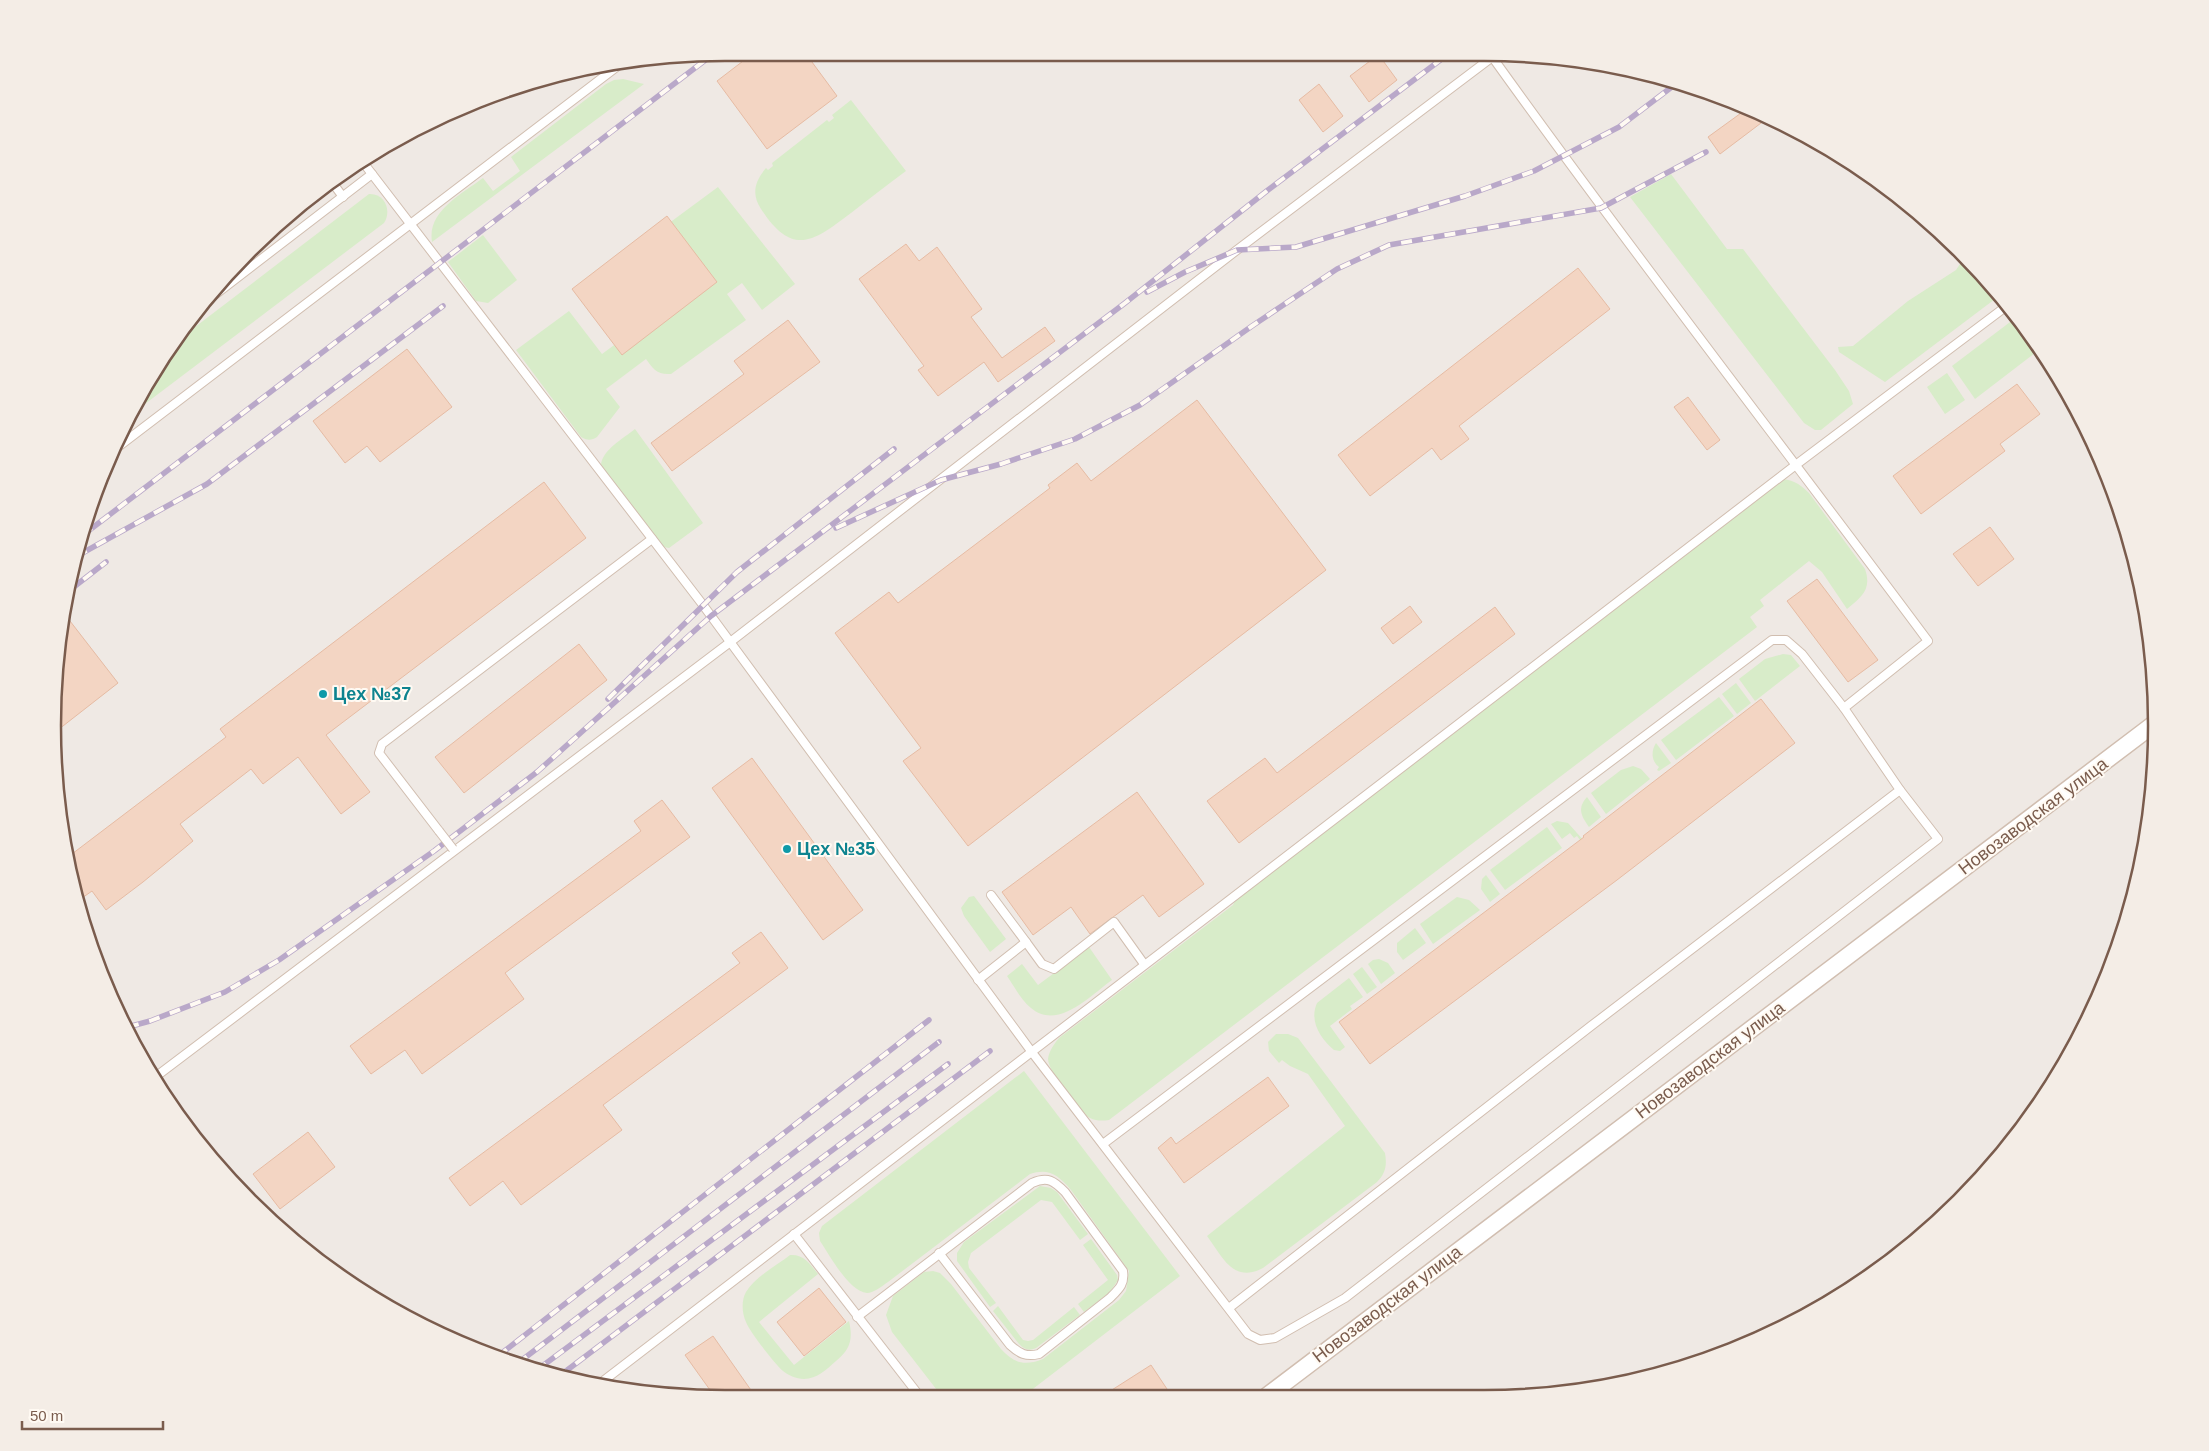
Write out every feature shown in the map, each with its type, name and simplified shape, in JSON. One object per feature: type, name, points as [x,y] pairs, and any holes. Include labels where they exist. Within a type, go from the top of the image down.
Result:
[{"type":"street","name":"Новозаводская улица","points":[[1275,1390],[2148,729]]},
{"type":"lane","points":[[160,1074],[729,643],[1237,250],[1488,61]]},
{"type":"lane","points":[[1495,61],[1601,208],[1797,464],[1928,641],[1844,708]]},
{"type":"lane","points":[[126,441],[610,72]]},
{"type":"lane","points":[[366,167],[703,605],[729,643],[1031,1051],[1248,1334],[1260,1340],[1275,1338],[1353,1292],[1938,838],[1900,790],[1844,708],[1802,654],[1786,640],[1772,640],[1103,1144]]},
{"type":"lane","points":[[231,282],[372,174]]},
{"type":"lane","points":[[336,188],[343,197]]},
{"type":"lane","points":[[606,1379],[1144,964],[1797,464],[2001,310]]},
{"type":"lane","points":[[454,850],[379,753],[382,744],[652,539]]},
{"type":"lane","points":[[1229,1308],[1591,1026],[1900,790]]},
{"type":"lane","points":[[991,895],[1042,964],[1054,969],[1114,922],[1144,964]]},
{"type":"lane","points":[[978,980],[1026,942]]},
{"type":"lane","points":[[857,1317],[939,1253],[1032,1182],[1043,1178],[1054,1181],[1066,1192],[1123,1271],[1124,1278],[1120,1288],[1110,1298],[1039,1354],[1030,1356],[1019,1354],[1010,1345],[939,1253]]},
{"type":"lane","points":[[794,1234],[915,1390]]},
{"type":"shaded area","points":[[726,61],[1484,61],[1570,67],[1613,74],[1655,84],[1738,112],[1816,150],[1853,173],[1921,226],[1983,288],[2010,321],[2036,356],[2059,393],[2079,432],[2097,471],[2125,554],[2135,596],[2146,682],[2148,726],[2142,812],[2135,855],[2112,939],[2097,980],[2059,1058],[2036,1095],[1983,1163],[1921,1225],[1853,1278],[1816,1301],[1738,1339],[1655,1367],[1613,1377],[1570,1384],[1484,1390],[726,1390],[639,1384],[596,1377],[554,1367],[471,1339],[393,1301],[356,1278],[288,1225],[226,1163],[173,1095],[150,1058],[112,980],[84,897],[74,855],[67,812],[61,726],[67,639],[74,596],[97,512],[112,471],[130,432],[150,393],[173,356],[226,288],[256,256],[321,199],[356,173],[393,150],[471,112],[554,84],[596,74],[682,63]]},
{"type":"green space","points":[[623,79],[644,84],[432,242],[432,231],[435,221],[440,212],[456,197],[483,178],[493,191],[520,171],[511,157],[606,84],[614,80]]},
{"type":"green space","points":[[851,100],[906,171],[838,223],[815,237],[804,240],[794,239],[783,234],[773,224],[758,203],[755,193],[759,178],[766,168],[768,170],[773,166],[772,163],[827,120],[829,122],[834,118],[832,115]]},
{"type":"green space","points":[[1671,174],[1727,249],[1743,249],[1849,391],[1853,404],[1821,430],[1815,430],[1804,423],[1630,197]]},
{"type":"green space","points":[[718,187],[795,284],[762,310],[742,283],[727,294],[746,320],[671,374],[656,371],[646,359],[606,389],[620,407],[597,437],[591,440],[581,437],[516,350],[569,311],[602,354],[697,284],[657,232]]},
{"type":"green space","points":[[369,194],[379,196],[386,204],[387,213],[384,223],[144,405],[173,356],[194,328]]},
{"type":"green space","points":[[483,235],[517,280],[488,303],[476,301],[448,262]]},
{"type":"green space","points":[[1960,264],[1993,300],[1885,382],[1839,352],[1838,347],[1853,346],[1908,301],[1956,270]]},
{"type":"green space","points":[[2011,322],[2034,354],[1975,399],[1952,366]]},
{"type":"green space","points":[[1947,373],[1965,400],[1945,414],[1927,387]]},
{"type":"green space","points":[[635,429],[703,523],[669,548],[664,547],[601,465],[609,449]]},
{"type":"green space","points":[[1776,479],[1794,482],[1809,493],[1865,569],[1867,576],[1866,587],[1857,600],[1847,609],[1822,572],[1809,561],[1760,600],[1764,606],[1750,617],[1757,627],[1109,1120],[1092,1119],[1079,1108],[1058,1081],[1049,1065],[1049,1053],[1059,1038],[1233,905],[1238,894]]},
{"type":"green space","points":[[1783,654],[1791,655],[1800,666],[1755,701],[1739,679],[1765,659]]},
{"type":"green space","points":[[1736,683],[1751,703],[1737,714],[1722,694]]},
{"type":"green space","points":[[1719,697],[1734,716],[1676,760],[1661,740]]},
{"type":"green space","points":[[1656,743],[1671,763],[1659,771],[1653,756],[1653,749]]},
{"type":"green space","points":[[1633,766],[1641,769],[1650,779],[1606,814],[1591,793],[1621,770]]},
{"type":"green space","points":[[1587,797],[1601,817],[1589,827],[1581,812],[1582,805]]},
{"type":"green space","points":[[1557,821],[1568,823],[1585,842],[1583,844],[1577,836],[1574,838],[1570,833],[1562,839],[1551,824]]},
{"type":"green space","points":[[1547,827],[1562,848],[1505,890],[1490,870]]},
{"type":"green space","points":[[1486,875],[1500,894],[1490,902],[1481,889],[1482,879]]},
{"type":"green space","points":[[974,896],[1006,939],[990,952],[964,916],[961,908],[969,897]]},
{"type":"green space","points":[[1457,897],[1469,900],[1480,910],[1433,944],[1420,924]]},
{"type":"green space","points":[[1415,928],[1426,943],[1403,960],[1397,952],[1397,943]]},
{"type":"green space","points":[[1089,947],[1112,980],[1084,1002],[1063,1013],[1041,1014],[1031,1008],[1007,976],[1022,964],[1038,985]]},
{"type":"green space","points":[[1379,959],[1388,963],[1395,973],[1381,984],[1368,964],[1373,960]]},
{"type":"green space","points":[[1362,967],[1377,987],[1367,994],[1353,974]]},
{"type":"green space","points":[[1349,978],[1363,997],[1350,1006],[1352,1009],[1330,1026],[1345,1047],[1340,1051],[1334,1050],[1320,1035],[1314,1016],[1317,1003]]},
{"type":"green space","points":[[1276,1034],[1288,1034],[1298,1038],[1385,1153],[1386,1165],[1384,1172],[1377,1182],[1263,1268],[1244,1273],[1229,1266],[1207,1236],[1345,1126],[1308,1074],[1282,1060],[1279,1063],[1269,1051],[1268,1042]]},
{"type":"green space","points":[[1024,1071],[1180,1276],[1032,1390],[937,1390],[892,1332],[886,1315],[893,1296],[924,1272],[933,1271],[940,1273],[951,1284],[1001,1349],[1016,1361],[1025,1363],[1043,1359],[1119,1300],[1126,1291],[1129,1271],[1071,1190],[1062,1180],[1048,1172],[1030,1174],[888,1282],[870,1293],[860,1291],[853,1286],[834,1263],[820,1241],[819,1233],[822,1226]]},
{"type":"green space","points":[[1040,1186],[1051,1188],[1057,1192],[1088,1234],[1080,1240],[1052,1202],[1041,1200],[971,1253],[968,1262],[969,1268],[996,1303],[990,1307],[957,1261],[957,1253],[964,1242]]},
{"type":"green space","points":[[1091,1239],[1117,1275],[1118,1280],[1110,1292],[1084,1312],[1078,1304],[1108,1280],[1083,1245]]},
{"type":"green space","points":[[790,1255],[803,1258],[818,1274],[759,1322],[794,1365],[849,1321],[850,1327],[850,1343],[845,1352],[825,1370],[809,1379],[792,1376],[779,1367],[752,1332],[746,1322],[743,1311],[743,1299],[750,1287],[760,1277]]},
{"type":"green space","points":[[998,1306],[1023,1340],[1028,1341],[1033,1340],[1074,1307],[1080,1315],[1036,1348],[1029,1350],[1019,1344],[993,1311]]},
{"type":"building","points":[[743,61],[811,61],[837,96],[767,149],[717,81]]},
{"type":"building","points":[[1370,61],[1383,61],[1397,80],[1369,102],[1350,76]]},
{"type":"building","points":[[1319,84],[1343,116],[1323,132],[1299,100]]},
{"type":"building","points":[[1741,113],[1761,123],[1720,154],[1708,137]]},
{"type":"building","points":[[667,216],[717,282],[622,355],[572,289]]},
{"type":"building","points":[[906,244],[919,261],[937,247],[982,309],[971,317],[1002,358],[1045,327],[1055,341],[998,382],[984,362],[938,396],[918,370],[924,366],[859,279]]},
{"type":"building","points":[[1578,268],[1610,309],[1459,426],[1469,439],[1441,460],[1432,448],[1370,496],[1338,455]]},
{"type":"building","points":[[788,320],[820,362],[672,471],[651,443],[744,374],[734,361]]},
{"type":"building","points":[[407,349],[452,407],[380,462],[367,446],[345,463],[313,421]]},
{"type":"building","points":[[2017,384],[2040,414],[2000,444],[2005,451],[1921,514],[1893,476]]},
{"type":"building","points":[[1688,397],[1720,440],[1707,450],[1674,407]]},
{"type":"building","points":[[1197,400],[1326,570],[968,846],[903,761],[921,748],[835,633],[889,592],[898,603],[1050,488],[1048,485],[1077,463],[1091,481]]},
{"type":"building","name":"Цех №37","points":[[544,482],[586,538],[326,735],[370,792],[341,814],[298,757],[263,784],[251,769],[180,824],[193,841],[143,882],[106,910],[92,891],[84,897],[74,853],[226,737],[220,729]]},
{"type":"building","points":[[1990,527],[2014,559],[1978,586],[1953,554]]},
{"type":"building","points":[[1817,579],[1878,660],[1848,682],[1787,601]]},
{"type":"building","points":[[1410,606],[1422,622],[1393,644],[1381,628]]},
{"type":"building","points":[[1495,607],[1515,634],[1239,843],[1207,801],[1265,758],[1277,773]]},
{"type":"building","points":[[70,621],[118,683],[61,727],[63,682]]},
{"type":"building","points":[[579,644],[607,680],[464,793],[435,757]]},
{"type":"building","points":[[1761,699],[1795,743],[1617,880],[1370,1064],[1339,1022],[1584,837]]},
{"type":"building","name":"Цех №35","points":[[752,758],[863,910],[823,940],[712,788]]},
{"type":"building","points":[[1137,792],[1204,884],[1159,917],[1143,895],[1090,934],[1071,907],[1033,935],[1002,892]]},
{"type":"building","points":[[662,800],[690,837],[505,973],[524,999],[422,1074],[405,1050],[371,1074],[350,1046],[641,831],[634,821]]},
{"type":"building","points":[[761,932],[788,968],[603,1105],[622,1130],[521,1205],[503,1181],[470,1206],[449,1178],[740,963],[732,953]]},
{"type":"building","points":[[1268,1077],[1289,1106],[1184,1183],[1158,1148],[1171,1137],[1176,1144]]},
{"type":"building","points":[[308,1132],[335,1167],[280,1209],[253,1174]]},
{"type":"building","points":[[819,1288],[846,1322],[804,1356],[777,1322]]},
{"type":"building","points":[[713,1336],[751,1390],[709,1389],[685,1355]]},
{"type":"building","points":[[1151,1365],[1168,1390],[1112,1390]]},
{"type":"railway","points":[[133,1026],[225,992],[279,960],[434,851],[537,772],[711,616],[1125,303],[1268,190],[1439,61]]},
{"type":"railway","points":[[92,528],[703,62]]},
{"type":"railway","points":[[1147,292],[1185,272],[1237,250],[1296,247],[1465,196],[1534,171],[1619,127],[1670,89]]},
{"type":"railway","points":[[836,528],[941,480],[1001,464],[1075,439],[1140,405],[1337,269],[1389,245],[1601,208],[1706,152]]},
{"type":"railway","points":[[85,552],[207,484],[443,306]]},
{"type":"railway","points":[[608,699],[737,572],[894,449]]},
{"type":"railway","points":[[77,585],[106,562]]},
{"type":"railway","points":[[504,1351],[929,1020]]},
{"type":"railway","points":[[525,1358],[939,1042]]},
{"type":"railway","points":[[567,1370],[990,1051]]},
{"type":"railway","points":[[545,1364],[948,1064]]},
{"type":"place","name":"Цех №37","points":[[323,694]]},
{"type":"place","name":"Цех №35","points":[[787,849]]}]
